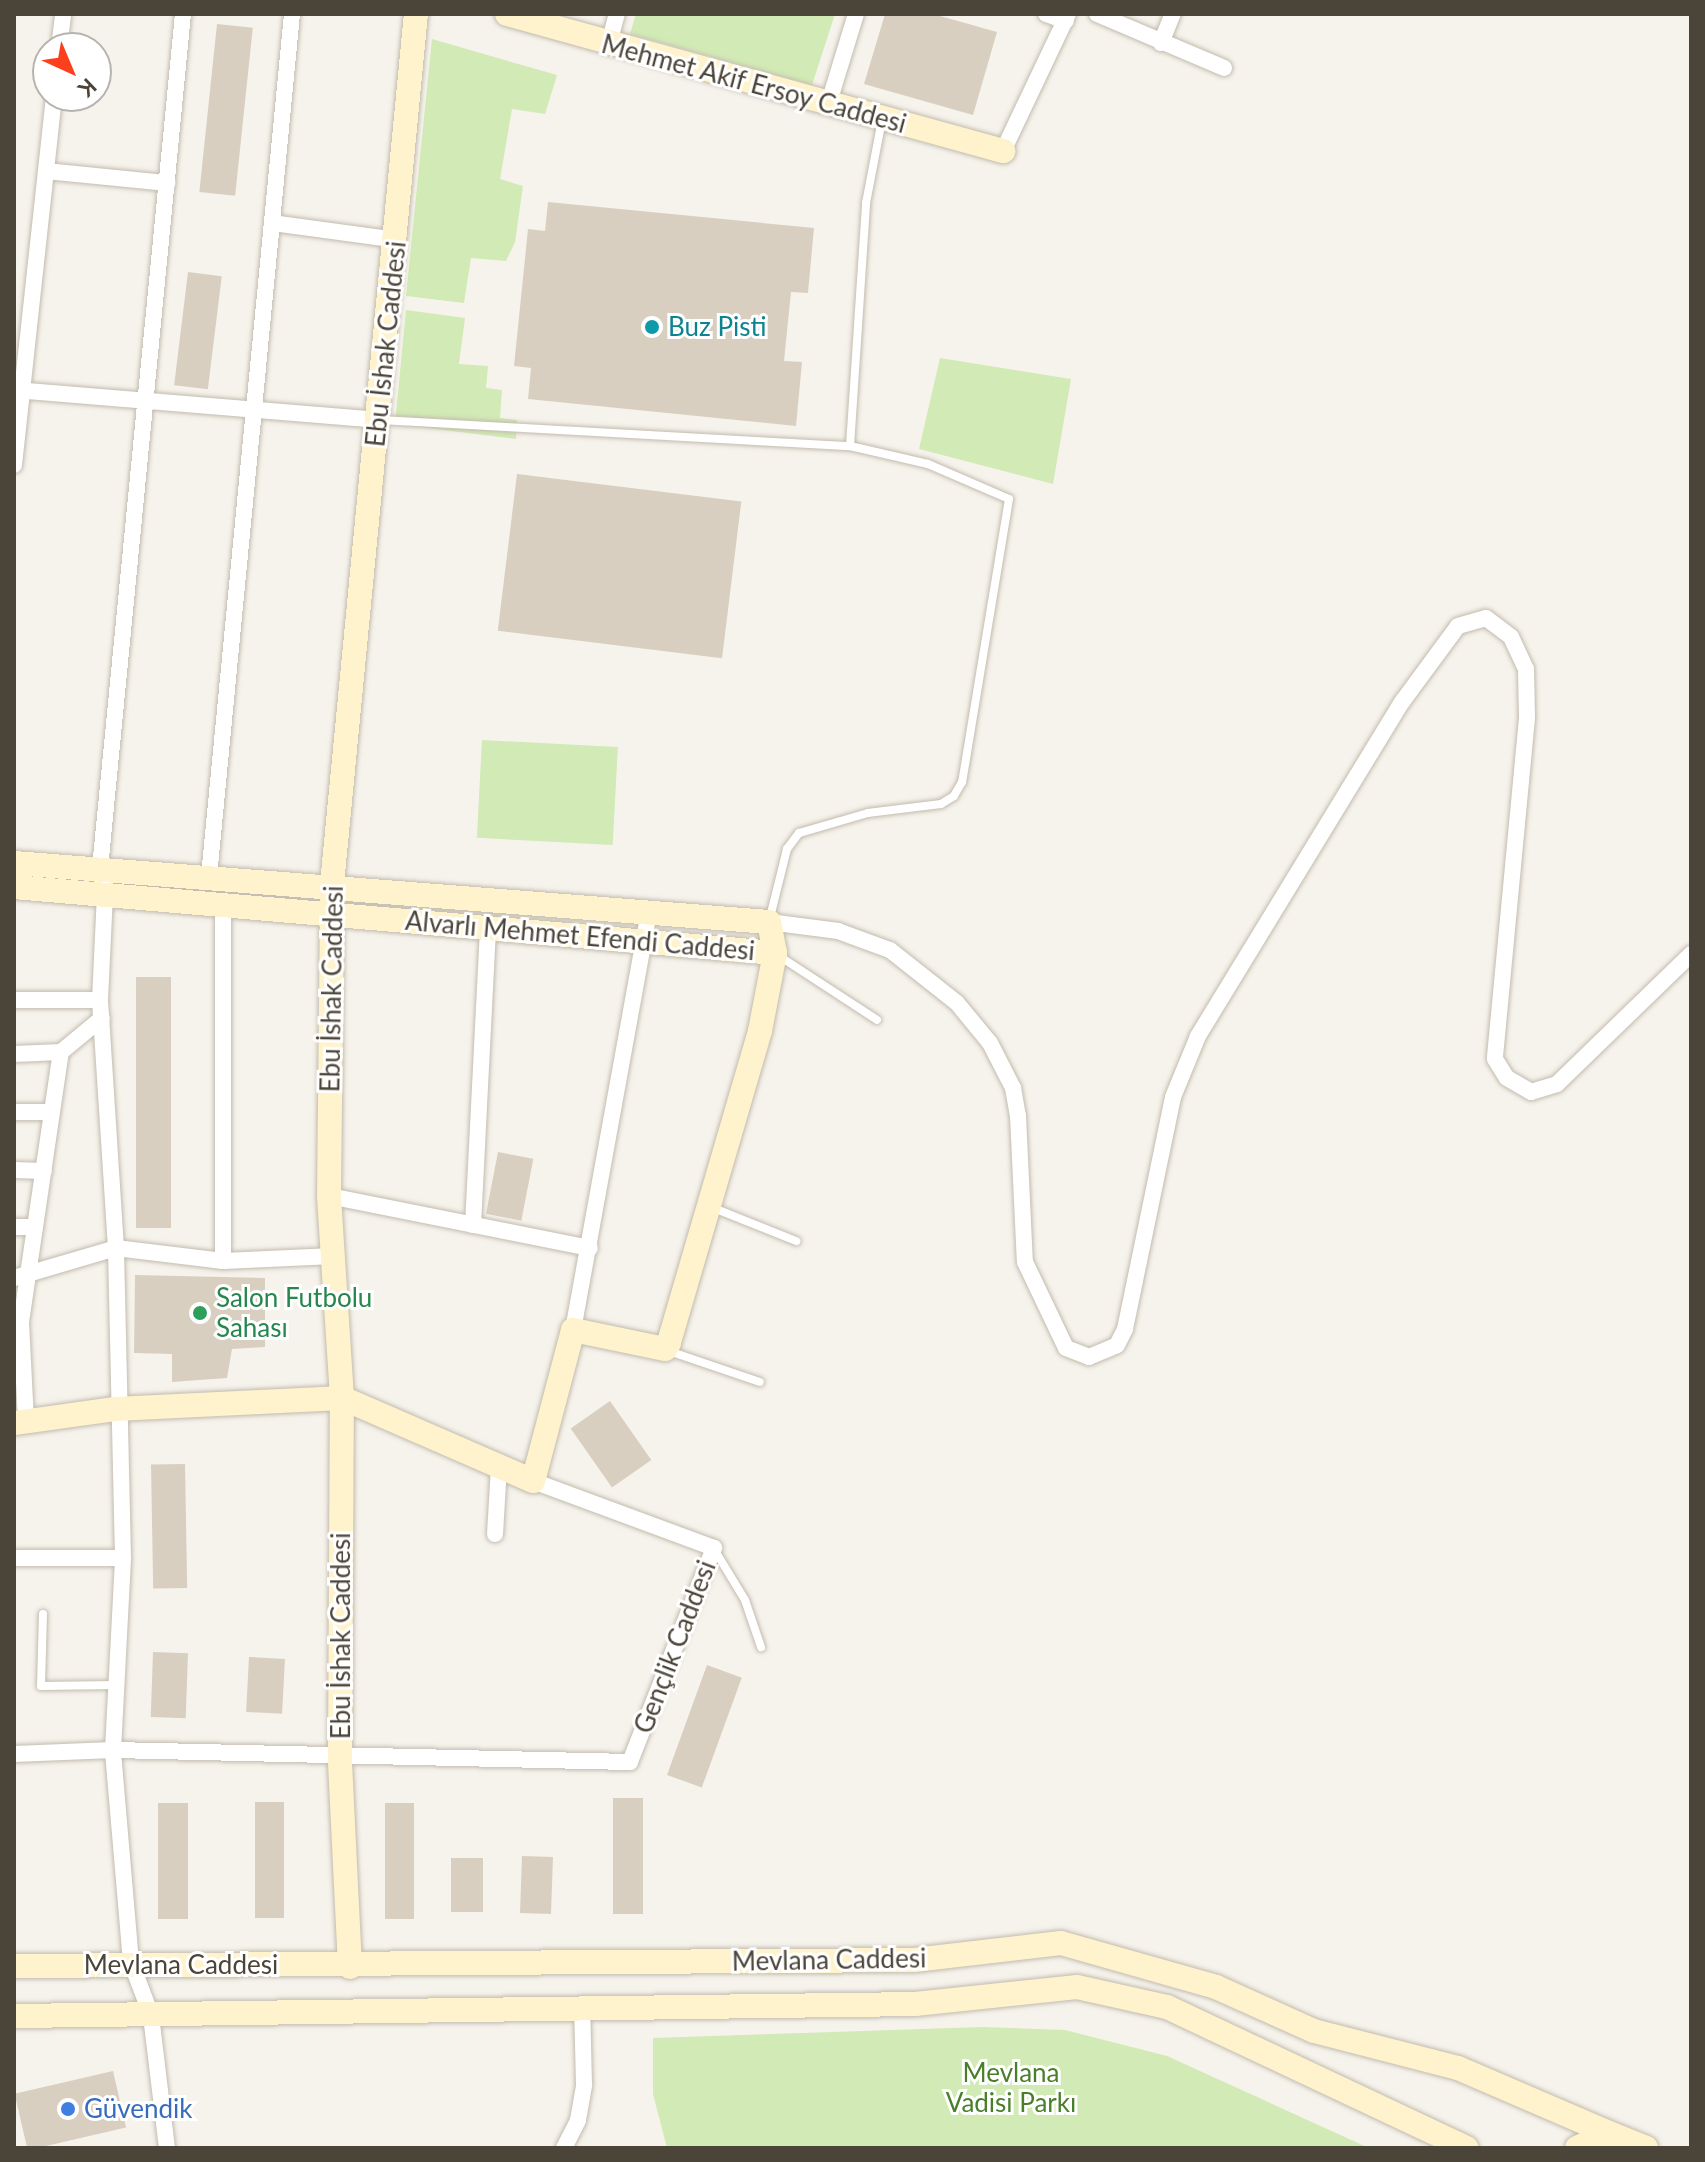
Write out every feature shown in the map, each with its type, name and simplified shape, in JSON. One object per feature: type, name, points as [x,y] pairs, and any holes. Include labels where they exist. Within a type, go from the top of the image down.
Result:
[{"type":"street","points":[[167,2148],[151,2015],[131,1962],[113,1750],[123,1558],[115,1409],[116,1248],[100,1000],[105,894],[100,868],[183,14]]},
{"type":"street","points":[[209,876],[251,412],[292,14]]},
{"type":"street","name":"Ebu İshak Caddesi","points":[[350,1967],[340,1759],[342,1398],[329,1196],[332,884],[398,240],[416,14]]},
{"type":"street","name":"Mehmet Akif Ersoy Caddesi","points":[[507,14],[608,47],[830,99],[1003,151]]},
{"type":"street","points":[[608,47],[617,14]]},
{"type":"street","points":[[830,99],[856,14]]},
{"type":"street","points":[[1003,151],[1067,17],[1046,14]]},
{"type":"street","points":[[1097,14],[1224,68]]},
{"type":"street","points":[[1161,43],[1173,14]]},
{"type":"street","points":[[14,465],[18,390],[52,112]]},
{"type":"street","points":[[46,171],[167,183]]},
{"type":"street","points":[[272,223],[398,240]]},
{"type":"street","points":[[18,390],[251,412],[378,420]]},
{"type":"street","points":[[14,863],[332,884],[769,922],[838,931],[890,950],[957,1003],[990,1043],[1013,1088],[1018,1116],[1025,1262],[1066,1348],[1089,1357],[1117,1345],[1125,1329],[1173,1097],[1198,1036],[1402,702],[1458,626],[1486,618],[1511,637],[1526,669],[1527,718],[1495,1059],[1507,1078],[1531,1092],[1557,1084],[1691,954]]},
{"type":"street","name":"Alvarlı Mehmet Efendi Caddesi","points":[[14,887],[775,953],[760,1031],[710,1207],[665,1349]]},
{"type":"street","points":[[223,906],[223,1261]]},
{"type":"street","points":[[533,1481],[573,1330],[590,1248],[649,911]]},
{"type":"street","points":[[769,922],[775,953]]},
{"type":"street","points":[[473,1225],[488,927]]},
{"type":"street","points":[[14,1000],[100,1000]]},
{"type":"street","points":[[14,1054],[61,1052],[102,1018]]},
{"type":"street","points":[[20,1422],[21,1277],[35,1227],[61,1052]]},
{"type":"street","points":[[14,1112],[52,1112]]},
{"type":"street","points":[[14,1170],[44,1171]]},
{"type":"street","points":[[329,1196],[590,1248]]},
{"type":"street","points":[[14,1227],[35,1227]]},
{"type":"street","points":[[21,1277],[116,1248],[223,1261],[334,1256]]},
{"type":"street","points":[[573,1330],[665,1349]]},
{"type":"street","name":"Gençlik Caddesi","points":[[14,1754],[113,1750],[340,1759],[630,1762],[714,1548],[533,1481],[342,1398],[115,1409],[20,1422]]},
{"type":"street","points":[[495,1534],[499,1467]]},
{"type":"street","points":[[14,1558],[123,1558]]},
{"type":"street","name":"Mevlana Caddesi","points":[[14,1966],[131,1962],[350,1967],[914,1960],[1061,1943],[1216,1987],[1314,2031],[1458,2068],[1646,2148]]},
{"type":"street","points":[[914,1960],[915,2004]]},
{"type":"street","name":"Mevlana Caddesi","points":[[14,2016],[582,2005],[915,2004],[1077,1987],[1167,2007],[1466,2148]]},
{"type":"street","points":[[564,2148],[578,2120],[584,2085],[582,2005]]},
{"type":"street","points":[[1577,2148],[1609,2133]]},
{"type":"lane","points":[[850,446],[866,203],[882,116]]},
{"type":"lane","points":[[378,420],[850,446],[940,468],[1009,499],[962,782],[941,804],[868,813],[799,833],[787,849],[769,922]]},
{"type":"lane","points":[[775,953],[877,1020]]},
{"type":"lane","points":[[710,1207],[796,1241]]},
{"type":"lane","points":[[665,1349],[760,1382]]},
{"type":"lane","points":[[714,1548],[745,1600],[761,1647]]},
{"type":"lane","points":[[43,1614],[41,1686],[116,1685]]},
{"type":"green space","points":[[636,14],[835,14],[812,85],[630,34]]},
{"type":"green space","points":[[432,39],[557,75],[545,114],[512,109],[500,179],[523,186],[515,242],[506,261],[471,258],[464,303],[406,296]]},
{"type":"green space","points":[[406,310],[465,318],[459,364],[488,366],[486,388],[502,390],[500,418],[517,420],[516,439],[395,424]]},
{"type":"green space","points":[[940,358],[1071,379],[1053,484],[919,449]]},
{"type":"green space","points":[[482,740],[618,747],[613,845],[477,838]]},
{"type":"green space","name":"Mevlana Vadisi Parkı","points":[[982,2027],[1065,2030],[1167,2056],[1369,2148],[667,2148],[653,2094],[653,2038]]},
{"type":"building","points":[[885,14],[933,14],[997,32],[973,115],[864,84]]},
{"type":"building","points":[[217,24],[253,28],[235,196],[199,192]]},
{"type":"building","name":"Buz Pisti","points":[[548,202],[814,228],[808,293],[791,292],[784,361],[802,362],[796,426],[528,399],[531,368],[514,366],[528,229],[545,231]]},
{"type":"building","points":[[188,272],[222,276],[208,389],[174,385]]},
{"type":"building","points":[[517,474],[741,502],[722,658],[498,631]]},
{"type":"building","points":[[136,977],[171,977],[171,1228],[136,1228]]},
{"type":"building","points":[[498,1152],[533,1159],[521,1221],[486,1214]]},
{"type":"building","name":"Salon Futbolu Sahası","points":[[135,1275],[265,1278],[265,1347],[232,1349],[227,1378],[172,1382],[172,1354],[134,1353]]},
{"type":"building","points":[[610,1401],[651,1460],[612,1488],[571,1429]]},
{"type":"building","points":[[185,1464],[187,1588],[153,1589],[151,1465]]},
{"type":"building","points":[[153,1652],[188,1653],[186,1718],[151,1717]]},
{"type":"building","points":[[249,1657],[285,1659],[282,1714],[246,1712]]},
{"type":"building","points":[[707,1665],[742,1678],[702,1788],[667,1775]]},
{"type":"building","points":[[613,1798],[643,1798],[643,1914],[613,1914]]},
{"type":"building","points":[[255,1802],[284,1802],[284,1918],[255,1918]]},
{"type":"building","points":[[158,1803],[188,1803],[188,1919],[158,1919]]},
{"type":"building","points":[[385,1803],[414,1803],[414,1919],[385,1919]]},
{"type":"building","points":[[522,1856],[553,1857],[551,1914],[520,1913]]},
{"type":"building","points":[[451,1858],[483,1858],[483,1912],[451,1912]]},
{"type":"building","name":"Güvendik","points":[[113,2071],[126,2128],[27,2148],[15,2094]]},
{"type":"place","name":"Buz Pisti","points":[[652,327]]},
{"type":"place","name":"Salon Futbolu Sahası","points":[[200,1313]]},
{"type":"place","name":"Güvendik","points":[[68,2109]]}]
